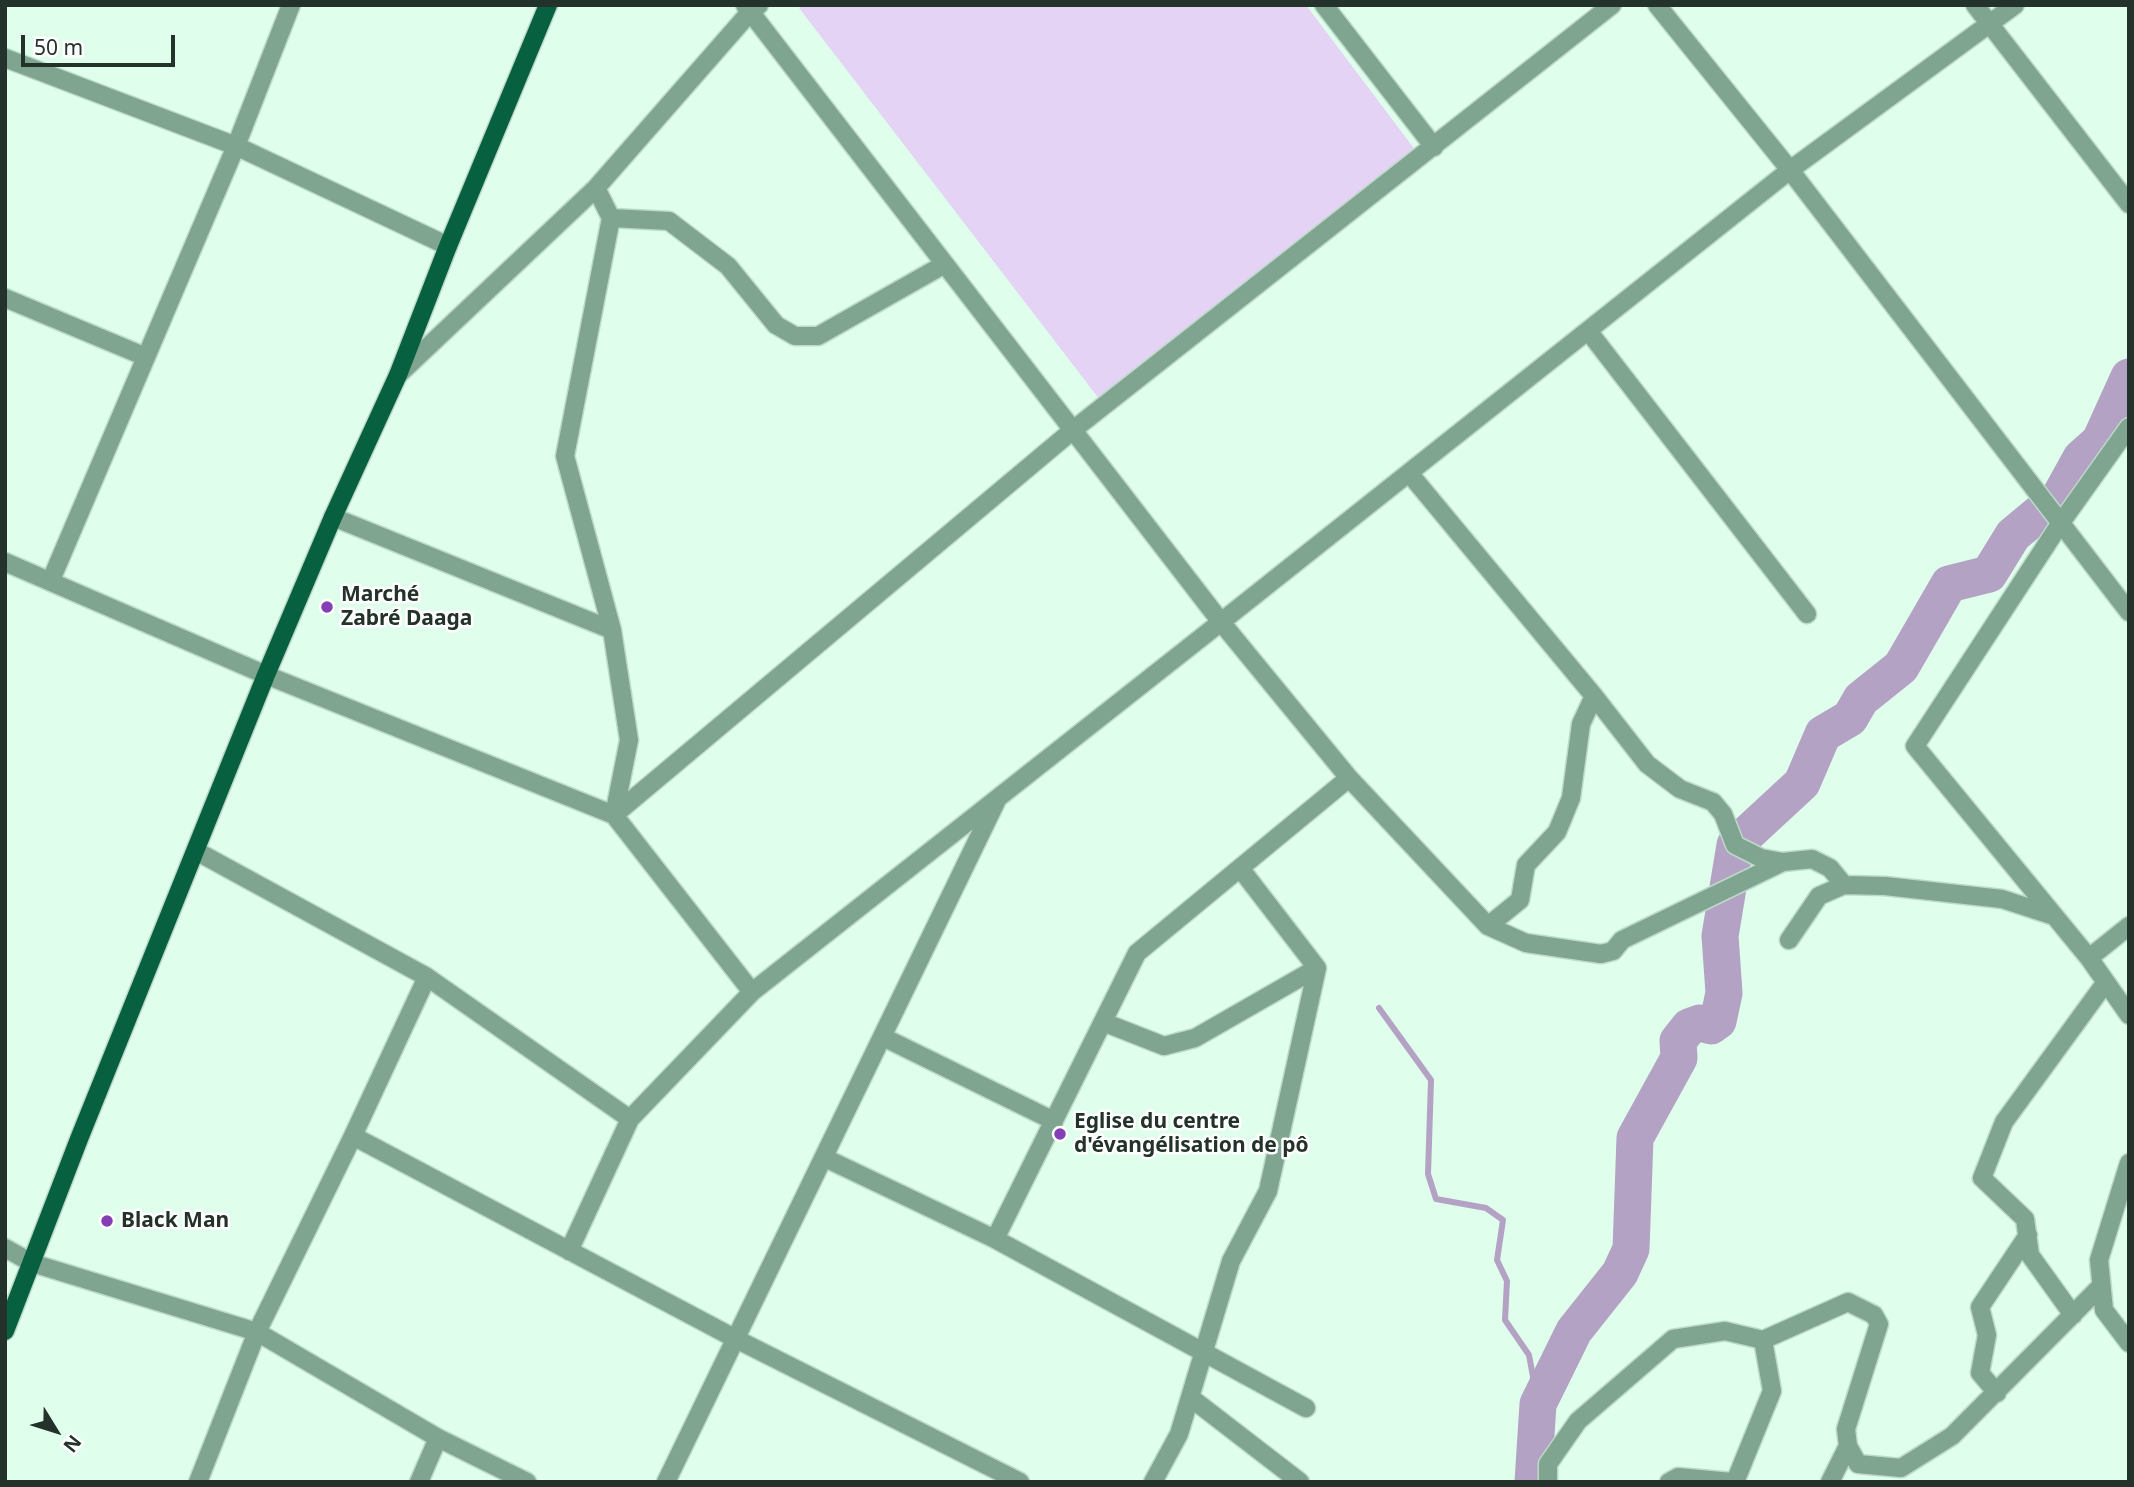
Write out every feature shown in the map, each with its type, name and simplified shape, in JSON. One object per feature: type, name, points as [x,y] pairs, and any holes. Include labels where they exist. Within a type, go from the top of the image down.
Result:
[{"type":"main road","points":[[5,1331],[79,1139],[266,675],[332,517],[398,375],[548,5]]},
{"type":"street","points":[[51,580],[236,146],[291,5]]},
{"type":"street","points":[[1324,5],[1434,147]]},
{"type":"street","points":[[614,815],[1073,430],[1612,5]]},
{"type":"street","points":[[1657,5],[1790,170],[2129,612]]},
{"type":"street","points":[[1975,5],[2129,204]]},
{"type":"street","points":[[569,1251],[630,1119],[752,992],[1790,170],[2015,5]]},
{"type":"street","points":[[398,375],[596,188],[752,7],[945,264],[1221,622],[1349,778],[1488,926],[1526,943],[1601,954],[1613,951],[1622,940],[1783,862]]},
{"type":"street","points":[[5,58],[236,146],[449,246]]},
{"type":"street","points":[[596,188],[611,218],[565,456],[612,630],[629,740],[614,815]]},
{"type":"street","points":[[611,218],[669,221],[728,266],[776,325],[796,336],[818,336],[945,264]]},
{"type":"street","points":[[5,298],[146,357]]},
{"type":"street","points":[[1589,331],[1807,614]]},
{"type":"street","points":[[2129,427],[2051,512],[1915,746],[2089,958],[2129,1016]]},
{"type":"street","points":[[1409,473],[1647,764],[1680,789],[1713,802],[1723,814],[1735,845],[1761,858],[1783,862],[1812,859],[1830,868],[1844,885]]},
{"type":"street","points":[[332,517],[612,630]]},
{"type":"street","points":[[5,562],[266,675],[614,815],[752,992]]},
{"type":"street","points":[[1488,926],[1520,900],[1526,865],[1557,832],[1571,798],[1580,724],[1594,696]]},
{"type":"street","points":[[995,1239],[1137,953],[1349,778]]},
{"type":"street","points":[[666,1482],[998,798]]},
{"type":"street","points":[[196,851],[427,977],[630,1119]]},
{"type":"street","points":[[1153,1482],[1180,1434],[1231,1261],[1268,1191],[1317,968],[1240,868]]},
{"type":"street","points":[[1789,940],[1819,896],[1844,885],[1885,886],[2002,900],[2055,916]]},
{"type":"street","points":[[2089,958],[2129,926]]},
{"type":"street","points":[[1103,1023],[1164,1046],[1195,1038],[1317,968]]},
{"type":"street","points":[[198,1482],[257,1332],[427,977]]},
{"type":"street","points":[[2073,1315],[2030,1255],[2025,1219],[1982,1178],[2004,1122],[2106,982]]},
{"type":"street","points":[[883,1037],[1054,1121]]},
{"type":"street","points":[[353,1136],[736,1339],[1020,1482]]},
{"type":"street","points":[[825,1158],[995,1239],[1306,1408]]},
{"type":"street","points":[[2129,1163],[2099,1260],[2104,1310],[2129,1343]]},
{"type":"street","points":[[1997,1393],[1980,1373],[1987,1335],[1980,1307],[2028,1236]]},
{"type":"street","points":[[5,1248],[32,1263],[257,1332],[438,1438],[527,1482]]},
{"type":"street","points":[[1548,1482],[1548,1464],[1578,1421],[1673,1339],[1725,1331],[1763,1340],[1848,1302],[1874,1315],[1879,1324],[1846,1429],[1848,1446],[1858,1464],[1901,1468],[1952,1436],[2101,1286]]},
{"type":"street","points":[[1669,1482],[1678,1477],[1734,1482],[1772,1391],[1763,1340]]},
{"type":"street","points":[[1191,1398],[1300,1482]]},
{"type":"street","points":[[419,1482],[438,1438]]},
{"type":"street","points":[[1830,1482],[1848,1446]]},
{"type":"shaded area","points":[[802,5],[1306,5],[1419,155],[1100,400],[799,8]]},
{"type":"waterway","points":[[1533,1482],[1538,1404],[1574,1331],[1620,1273],[1631,1249],[1635,1138],[1679,1058],[1678,1041],[1689,1027],[1700,1023],[1711,1026],[1718,1021],[1724,993],[1720,936],[1735,845],[1802,783],[1823,734],[1850,718],[1861,699],[1901,667],[1949,584],[1989,574],[2013,535],[2060,496],[2081,458],[2100,441],[2129,377]]},
{"type":"waterway","points":[[1379,1008],[1431,1080],[1428,1174],[1436,1199],[1486,1208],[1503,1220],[1497,1260],[1507,1281],[1505,1320],[1529,1355],[1538,1404]]},
{"type":"place","name":"Marché Zabré Daaga","points":[[327,607]]},
{"type":"place","name":"Eglise du centre d'évangélisation de pô","points":[[1060,1134]]},
{"type":"place","name":"Black Man","points":[[107,1221]]}]
